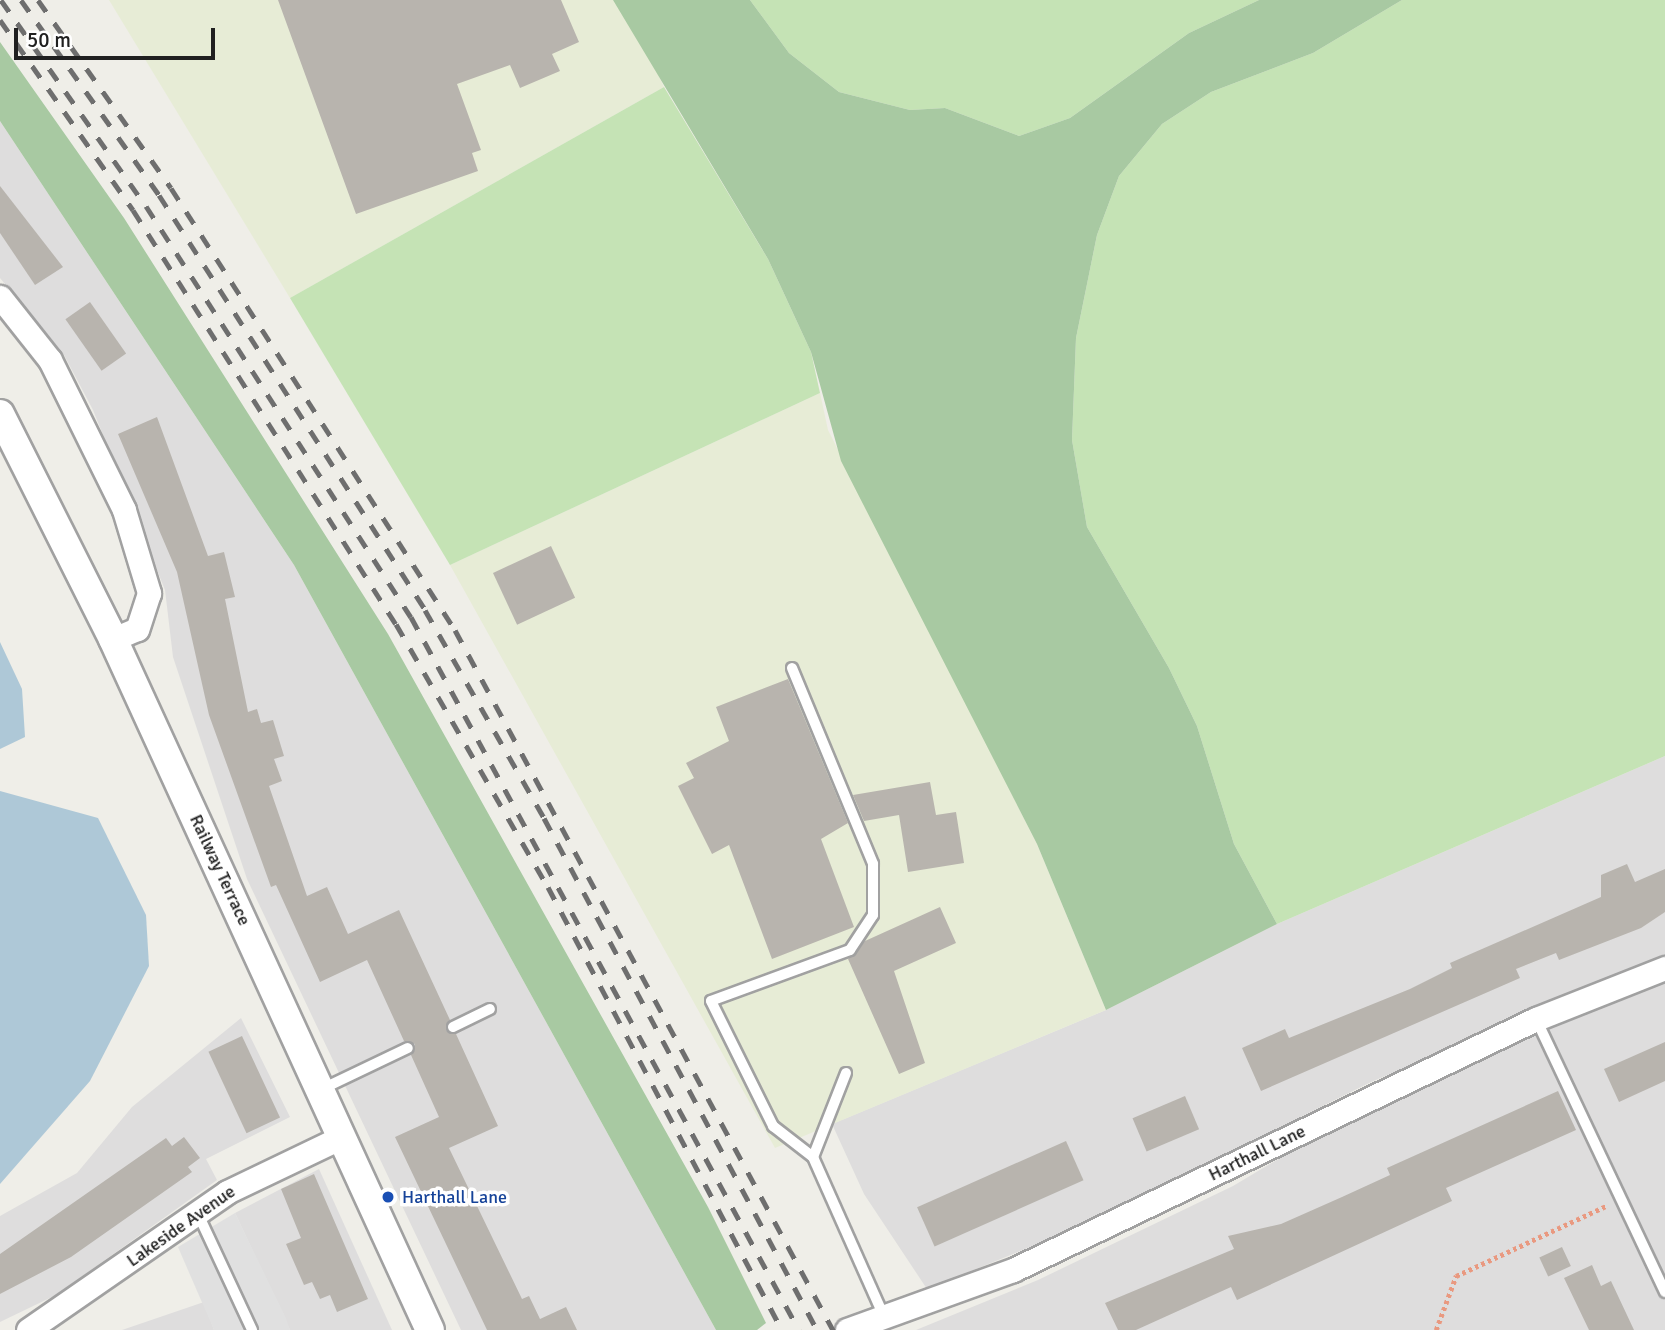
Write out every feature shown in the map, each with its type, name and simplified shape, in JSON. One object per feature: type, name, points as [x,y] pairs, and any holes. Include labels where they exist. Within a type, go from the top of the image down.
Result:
[{"type":"street","points":[[0,297],[50,360],[124,510],[149,593],[137,629],[113,639]]},
{"type":"street","name":"Railway Terrace","points":[[0,414],[113,639],[322,1089],[430,1330]]},
{"type":"street","name":"Harthall Lane","points":[[847,1330],[883,1314],[1013,1270],[1536,1019],[1665,968]]},
{"type":"street","name":"Lakeside Avenue","points":[[28,1330],[253,1178],[342,1137]]},
{"type":"lane","points":[[792,668],[873,864],[873,915],[850,950],[711,1001],[773,1126],[813,1157],[883,1314]]},
{"type":"lane","points":[[453,1027],[490,1009]]},
{"type":"lane","points":[[1536,1019],[1625,1197],[1665,1292]]},
{"type":"lane","points":[[322,1089],[408,1048]]},
{"type":"lane","points":[[813,1157],[846,1073]]},
{"type":"lane","points":[[198,1214],[251,1330]]},
{"type":"path","points":[[1436,1330],[1456,1276],[1625,1197]]},
{"type":"shaded area","points":[[0,121],[294,565],[716,1330],[461,1330],[247,879],[173,657],[165,590],[93,410],[64,355],[0,278]]},
{"type":"shaded area","points":[[1665,756],[1665,958],[1371,1082],[1084,1225],[927,1289],[864,1194],[832,1124],[1106,1010],[1277,924]]},
{"type":"shaded area","points":[[1665,980],[1665,1330],[916,1330],[1038,1280],[1233,1186],[1317,1136],[1570,1017]]},
{"type":"shaded area","points":[[241,1018],[290,1117],[206,1159],[217,1180],[56,1295],[0,1322],[0,1216],[77,1173],[132,1107]]},
{"type":"shaded area","points":[[319,1169],[392,1330],[290,1330],[235,1213]]},
{"type":"shaded area","points":[[235,1213],[290,1330],[214,1330],[178,1247]]},
{"type":"shaded area","points":[[204,1302],[214,1330],[122,1330]]},
{"type":"green space","points":[[109,0],[623,0],[664,87],[290,298]]},
{"type":"green space","points":[[613,0],[750,0],[789,53],[839,92],[910,110],[945,108],[1019,136],[1070,118],[1189,33],[1259,0],[1402,0],[1313,53],[1211,92],[1162,124],[1119,176],[1097,235],[1076,338],[1072,440],[1087,527],[1169,668],[1197,726],[1234,844],[1277,924],[1106,1010],[1037,844],[841,461],[811,352],[768,259]]},
{"type":"green space","points":[[750,0],[1259,0],[1189,33],[1070,118],[1019,136],[945,108],[910,110],[839,92],[789,53]]},
{"type":"green space","points":[[1402,0],[1665,0],[1665,756],[1277,924],[1234,844],[1197,726],[1169,668],[1087,527],[1072,440],[1076,338],[1097,235],[1119,176],[1162,124],[1211,92],[1313,53]]},
{"type":"green space","points":[[0,42],[124,218],[388,634],[708,1207],[766,1323],[757,1330],[716,1330],[294,565],[0,121]]},
{"type":"green space","points":[[664,87],[768,259],[811,352],[820,393],[450,565],[290,298]]},
{"type":"green space","points":[[820,393],[828,430],[1037,844],[1106,1010],[775,1148],[450,565]]},
{"type":"water","points":[[0,642],[22,689],[25,737],[0,749]]},
{"type":"water","points":[[0,791],[98,818],[146,915],[149,966],[90,1081],[0,1184]]},
{"type":"building","points":[[278,0],[561,0],[579,42],[552,54],[560,71],[520,88],[510,65],[457,84],[481,150],[472,153],[478,171],[356,214]]},
{"type":"building","points":[[0,186],[63,267],[35,285],[0,233]]},
{"type":"building","points":[[90,302],[126,354],[102,371],[65,319]]},
{"type":"building","points":[[157,417],[208,556],[224,552],[235,597],[225,599],[248,712],[257,709],[261,723],[273,720],[284,756],[274,759],[282,781],[269,786],[307,896],[327,887],[348,934],[399,910],[450,1020],[446,1030],[456,1034],[498,1126],[449,1148],[522,1299],[529,1296],[540,1319],[566,1307],[577,1330],[487,1330],[395,1137],[439,1117],[411,1055],[415,1044],[404,1041],[367,960],[320,982],[276,885],[271,887],[209,715],[177,572],[118,434]]},
{"type":"building","points":[[551,546],[575,598],[517,625],[493,573]]},
{"type":"building","points":[[788,679],[848,823],[821,839],[854,927],[772,959],[729,845],[712,854],[678,786],[694,778],[686,763],[729,741],[716,707]]},
{"type":"building","points":[[930,782],[936,815],[956,812],[964,863],[908,872],[899,815],[864,821],[853,795]]},
{"type":"building","points":[[1627,864],[1635,882],[1665,869],[1665,912],[1641,928],[1559,960],[1556,953],[1516,969],[1520,978],[1261,1091],[1242,1048],[1285,1029],[1289,1038],[1410,989],[1452,968],[1450,963],[1601,897],[1601,875]]},
{"type":"building","points":[[940,907],[956,943],[894,971],[925,1063],[899,1074],[848,959],[865,941]]},
{"type":"building","points":[[242,1036],[280,1118],[247,1133],[208,1052]]},
{"type":"building","points":[[1665,1042],[1665,1081],[1619,1102],[1604,1069]]},
{"type":"building","points":[[1558,1091],[1576,1130],[1446,1188],[1452,1201],[1237,1300],[1231,1287],[1136,1330],[1118,1330],[1105,1303],[1234,1249],[1228,1236],[1281,1224],[1390,1175],[1387,1168]]},
{"type":"building","points":[[1185,1096],[1199,1129],[1147,1151],[1133,1118]]},
{"type":"building","points":[[184,1137],[200,1158],[188,1167],[192,1172],[71,1257],[0,1294],[0,1254],[166,1138],[172,1146]]},
{"type":"building","points":[[1066,1141],[1083,1180],[935,1247],[917,1207]]},
{"type":"building","points":[[314,1174],[368,1299],[337,1312],[330,1295],[320,1299],[312,1282],[304,1285],[286,1244],[301,1238],[281,1189]]},
{"type":"building","points":[[1562,1247],[1571,1266],[1548,1277],[1539,1258]]},
{"type":"building","points":[[1592,1265],[1601,1286],[1611,1281],[1634,1330],[1589,1330],[1564,1278]]},
{"type":"railway","points":[[1,0],[146,206],[411,617],[799,1330]]},
{"type":"railway","points":[[21,0],[159,195],[425,610],[544,818],[817,1330]]},
{"type":"railway","points":[[38,0],[171,188],[455,630],[833,1330]]},
{"type":"railway","points":[[0,20],[133,210],[396,624],[548,887],[782,1330]]},
{"type":"place","name":"Harthall Lane","points":[[388,1197]]}]
